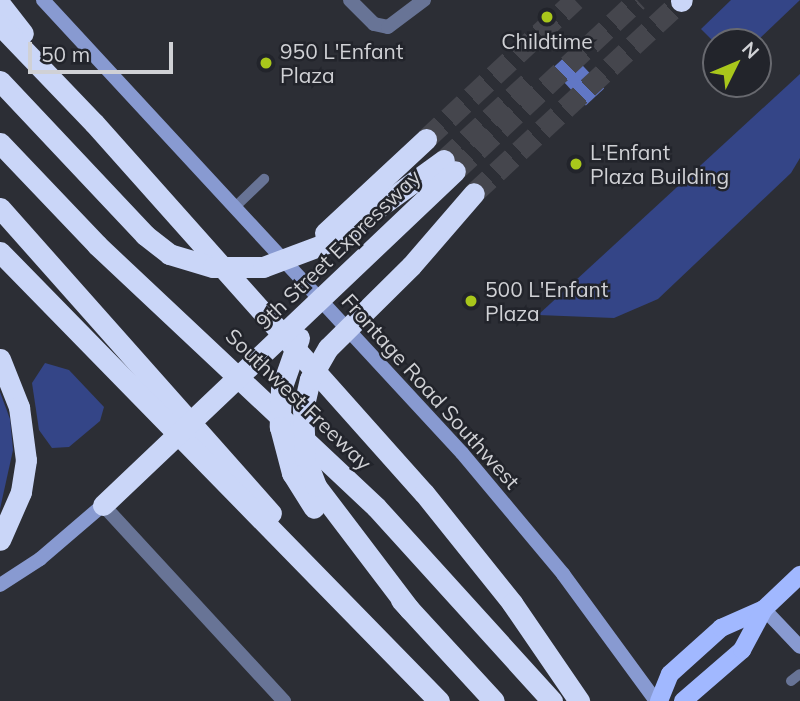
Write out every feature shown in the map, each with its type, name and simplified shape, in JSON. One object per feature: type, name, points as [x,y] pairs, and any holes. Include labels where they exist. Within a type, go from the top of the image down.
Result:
[{"type":"highway","points":[[0,4],[94,122]]},
{"type":"highway","points":[[0,25],[94,122],[424,493],[512,604],[579,701]]},
{"type":"highway","points":[[0,81],[145,236],[183,260],[232,269],[279,263],[328,237],[426,139]]},
{"type":"highway","name":"Southwest Freeway","points":[[0,143],[97,245],[376,507],[552,701]]},
{"type":"highway","name":"9th Street Expressway","points":[[103,505],[358,266],[449,166],[328,237]]},
{"type":"highway","points":[[410,610],[325,500],[310,473],[302,423],[310,379],[328,348],[411,266],[474,193]]},
{"type":"highway","points":[[0,208],[156,379],[391,653]]},
{"type":"highway","points":[[0,252],[439,701]]},
{"type":"highway","points":[[316,305],[281,389],[280,427],[286,457],[310,504],[494,701]]},
{"type":"highway","points":[[0,359],[19,407],[26,445],[21,492],[0,540]]},
{"type":"main road","points":[[657,701],[670,674],[721,628],[764,608],[800,575]]},
{"type":"main road","points":[[682,701],[742,650],[764,608]]},
{"type":"street","name":"Frontage Road Southwest","points":[[43,0],[462,453],[563,574],[657,701]]},
{"type":"street","points":[[350,0],[381,27],[403,20],[424,0]]},
{"type":"street","points":[[0,585],[40,559],[103,505],[284,701]]},
{"type":"street","points":[[764,608],[800,648]]},
{"type":"lane","points":[[234,208],[264,179]]},
{"type":"shaded area","points":[[731,0],[800,0],[771,28],[702,28]]},
{"type":"shaded area","points":[[570,52],[604,89],[586,106],[552,69]]},
{"type":"shaded area","points":[[800,74],[800,158],[791,173],[658,299],[614,318],[538,315]]},
{"type":"shaded area","points":[[45,363],[69,370],[104,407],[100,421],[69,447],[52,448],[39,430],[32,383]]},
{"type":"shaded area","points":[[0,392],[10,419],[13,450],[0,509]]},
{"type":"tunnel","points":[[426,139],[575,0]]},
{"type":"tunnel","points":[[455,171],[638,0]]},
{"type":"tunnel","points":[[474,193],[681,1]]},
{"type":"tunnel","points":[[444,160],[529,82]]},
{"type":"place","name":"Childtime","points":[[547,17]]},
{"type":"place","name":"950 L'Enfant Plaza","points":[[266,63]]},
{"type":"place","name":"L'Enfant Plaza Building","points":[[576,164]]},
{"type":"place","name":"500 L'Enfant Plaza","points":[[471,301]]}]
